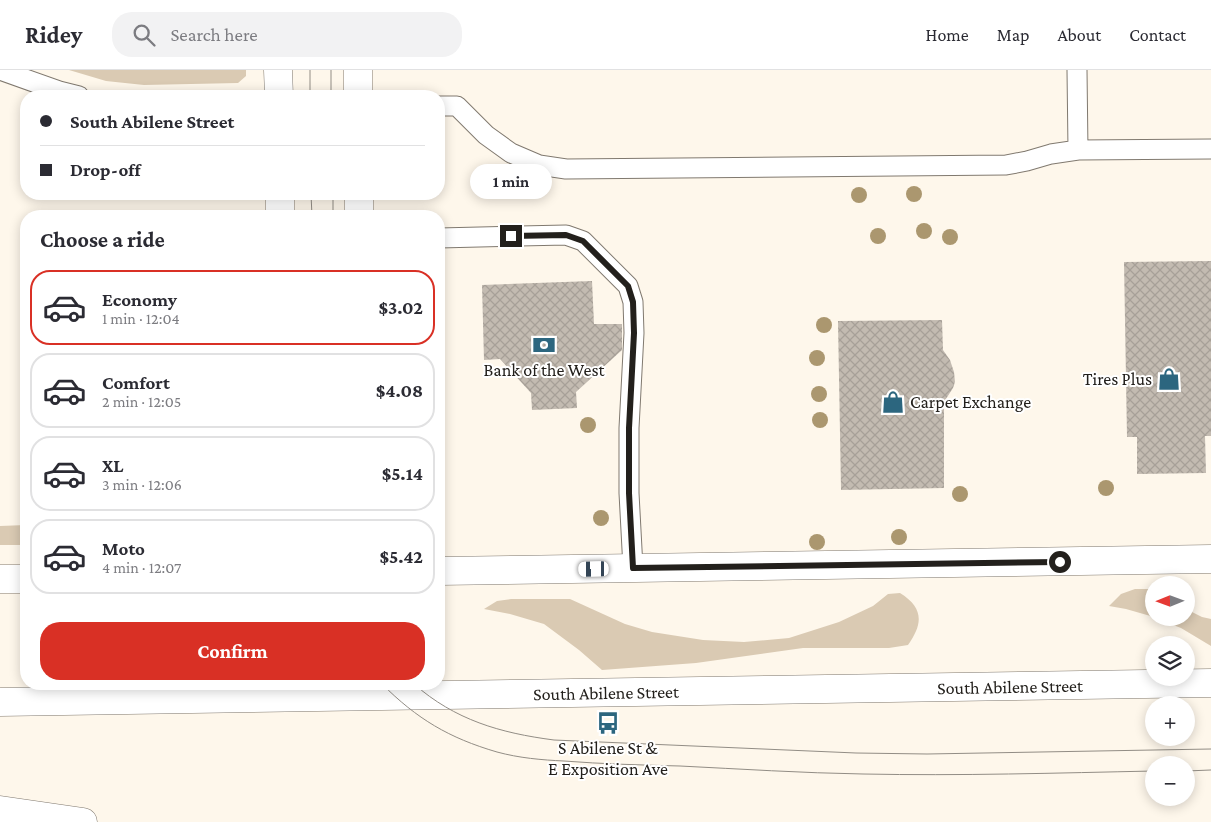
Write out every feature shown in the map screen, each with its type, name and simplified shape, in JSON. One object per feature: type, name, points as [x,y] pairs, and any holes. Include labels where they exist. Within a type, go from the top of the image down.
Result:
[{"type":"main road","points":[[278,70],[278,90]]},
{"type":"main road","points":[[358,70],[358,90]]},
{"type":"main road","points":[[445,571],[1211,559]]},
{"type":"main road","points":[[0,579],[20,579]]},
{"type":"main road","name":"South Abilene Street","points":[[445,689],[1211,683]]},
{"type":"main road","points":[[0,698],[40,690]]},
{"type":"main road","name":"South Abilene Street","points":[[0,702],[356,690]]},
{"type":"main road","points":[[0,810],[83,822]]},
{"type":"lane","points":[[0,70],[56,90]]},
{"type":"lane","points":[[1077,70],[1078,150]]},
{"type":"lane","points":[[445,106],[457,106],[486,135],[512,153],[539,165],[566,170],[1006,165],[1051,154],[1078,150],[1211,149]]},
{"type":"lane","points":[[445,238],[566,235],[583,241],[628,286],[633,302],[634,333],[629,428],[629,493],[633,568]]},
{"type":"shaded area","points":[[69,70],[246,70],[246,76],[238,83],[144,85],[106,81]]},
{"type":"shaded area","points":[[20,525],[20,545],[0,545],[0,526]]},
{"type":"shaded area","points":[[1135,589],[1145,589],[1145,614],[1109,606],[1121,594]]},
{"type":"shaded area","points":[[900,593],[913,604],[919,617],[916,630],[908,645],[889,648],[803,648],[696,663],[602,670],[544,624],[484,609],[497,601],[511,599],[570,599],[625,624],[652,632],[703,640],[744,642],[789,638],[839,622],[873,606],[888,594]]},
{"type":"shaded area","points":[[1195,614],[1211,619],[1211,646],[1195,636],[1176,626],[1195,626]]},
{"type":"building","points":[[1211,261],[1211,436],[1205,436],[1206,473],[1137,474],[1137,437],[1127,437],[1124,262]]},
{"type":"building","points":[[592,281],[594,324],[622,324],[622,350],[576,392],[577,408],[532,410],[531,393],[500,359],[484,360],[482,285]]},
{"type":"building","points":[[942,320],[943,350],[950,360],[955,382],[944,402],[944,488],[841,490],[838,321]]},
{"type":"tram line","points":[[310,70],[310,90]]},
{"type":"tram line","points":[[331,70],[331,90]]},
{"type":"tram line","points":[[311,200],[312,210]]},
{"type":"tram line","points":[[333,200],[333,210]]},
{"type":"tram line","points":[[388,690],[421,717],[449,734],[497,752],[547,760],[863,774],[1145,771]]},
{"type":"tram line","points":[[422,690],[446,707],[479,723],[497,729],[554,740],[856,753],[927,754],[1211,749]]},
{"type":"tram line","points":[[1195,771],[1211,770]]},
{"type":"place","name":"Bank of the West","points":[[544,345]]},
{"type":"place","name":"Tires Plus","points":[[1169,379]]},
{"type":"place","name":"Carpet Exchange","points":[[893,402]]},
{"type":"place","name":"S Abilene St & E Exposition Ave","points":[[608,723]]},
{"type":"route","points":[[511,236],[566,235],[583,241],[628,286],[633,302],[634,333],[629,428],[629,493],[633,568],[1060,562]]}]
